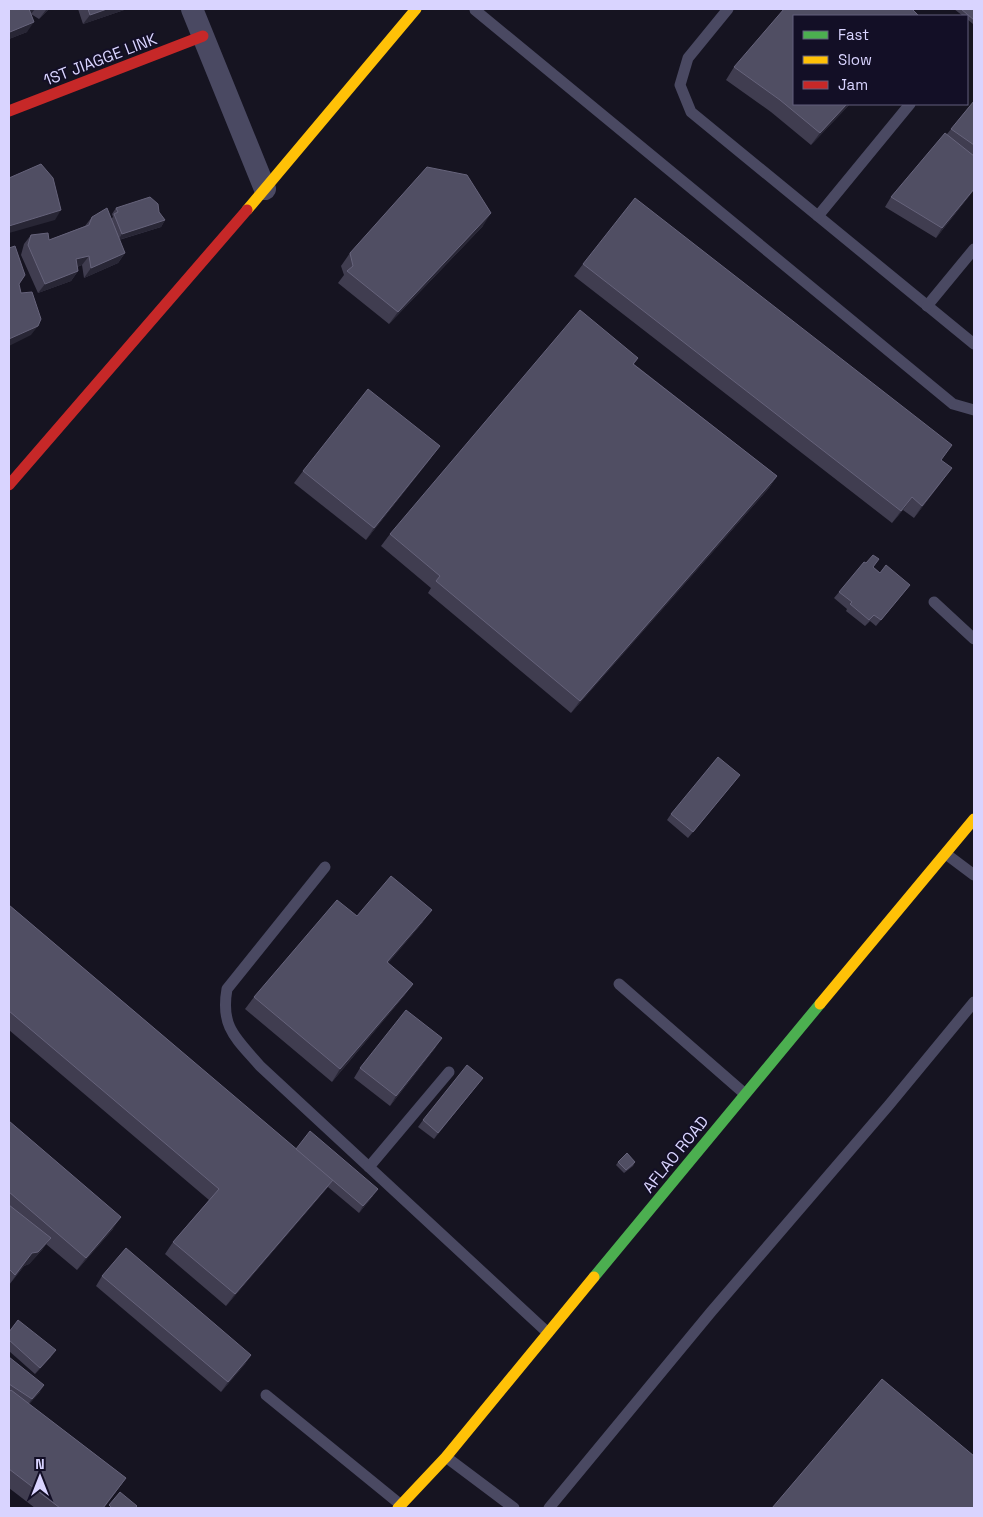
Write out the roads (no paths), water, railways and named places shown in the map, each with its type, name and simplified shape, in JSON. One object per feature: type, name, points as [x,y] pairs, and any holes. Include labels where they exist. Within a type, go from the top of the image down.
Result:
[{"type":"main road","points":[[9,485],[265,189],[416,9]]},
{"type":"main road","name":"1ST JIAGGE LINK","points":[[9,111],[204,36]]},
{"type":"main road","name":"AFLAO ROAD","points":[[399,1506],[446,1457],[974,819]]},
{"type":"street","points":[[192,9],[265,189]]},
{"type":"lane","points":[[728,9],[688,58],[680,85],[690,112],[974,344]]},
{"type":"lane","points":[[475,10],[953,404],[974,410]]},
{"type":"lane","points":[[818,216],[909,105]]},
{"type":"lane","points":[[927,306],[974,249]]},
{"type":"lane","points":[[934,602],[974,639]]},
{"type":"lane","points":[[946,854],[974,875]]},
{"type":"lane","points":[[325,867],[227,989],[225,1009],[227,1022],[232,1034],[260,1066],[548,1333]]},
{"type":"lane","points":[[619,984],[745,1094]]},
{"type":"lane","points":[[549,1508],[711,1312],[889,1105],[974,1002]]},
{"type":"lane","points":[[369,1167],[449,1072]]},
{"type":"lane","points":[[266,1395],[399,1506]]},
{"type":"lane","points":[[446,1457],[514,1508]]}]
